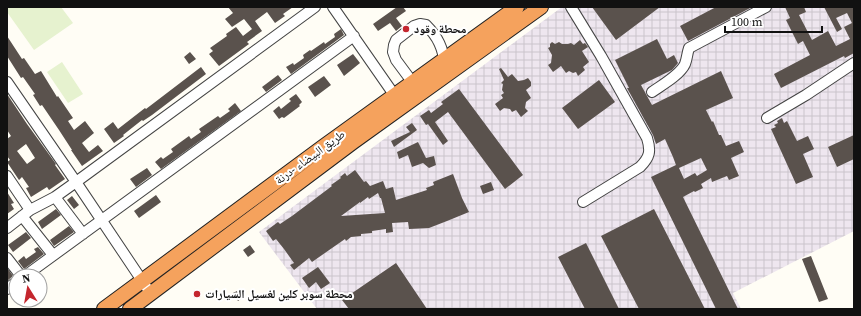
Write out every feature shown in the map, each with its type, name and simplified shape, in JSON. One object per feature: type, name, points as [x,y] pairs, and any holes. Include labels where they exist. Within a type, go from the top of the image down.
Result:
[{"type":"highway","name":"طريق البيضاء -درنة","points":[[130,309],[353,142],[417,88],[444,60],[517,7]]},
{"type":"highway","name":"طريق البيضاء -درنة","points":[[104,309],[395,96],[446,75],[541,7]]},
{"type":"street","points":[[7,228],[26,213],[76,182],[315,7]]},
{"type":"street","points":[[333,7],[395,96]]},
{"type":"street","points":[[571,7],[648,138],[650,150],[645,162],[640,167],[583,202]]},
{"type":"street","points":[[652,92],[680,71],[685,64],[689,48],[766,7]]},
{"type":"street","points":[[417,88],[396,60],[393,52],[396,40],[414,26],[420,24],[426,25],[431,30],[440,44],[446,75]]},
{"type":"street","points":[[35,268],[354,36]]},
{"type":"street","points":[[767,118],[806,95],[854,63]]},
{"type":"street","points":[[7,82],[143,280],[151,294]]},
{"type":"street","points":[[7,176],[26,213],[53,255]]},
{"type":"street","points":[[55,196],[83,234]]},
{"type":"street","points":[[7,258],[15,268]]},
{"type":"shaded area","points":[[562,7],[854,7],[854,231],[733,293],[741,309],[317,309],[259,232]]},
{"type":"green space","points":[[7,7],[61,7],[73,23],[34,50],[7,12]]},
{"type":"green space","points":[[62,62],[83,94],[68,103],[47,72]]},
{"type":"building","points":[[228,7],[293,7],[283,14],[285,16],[275,23],[267,12],[255,21],[262,31],[247,42],[249,44],[219,66],[209,54],[213,51],[210,48],[227,36],[226,34],[236,27],[243,36],[252,29],[244,19],[232,27],[225,19],[233,13]]},
{"type":"building","points":[[397,7],[403,7],[406,11],[396,18],[402,26],[396,31],[390,23],[378,31],[373,24]]},
{"type":"building","points":[[592,7],[660,7],[616,40]]},
{"type":"building","points":[[716,7],[752,7],[688,41],[680,26]]},
{"type":"building","points":[[785,7],[804,7],[806,12],[799,15],[812,40],[828,31],[836,46],[850,39],[844,27],[852,23],[847,13],[836,18],[842,29],[837,32],[824,7],[854,7],[854,53],[845,58],[844,56],[781,88],[774,74],[810,55],[803,41],[798,44],[786,20],[790,18]]},
{"type":"building","points":[[341,29],[344,35],[291,74],[286,67],[293,63],[294,65],[304,58],[303,55],[310,50],[311,51],[324,42],[325,44],[335,37],[334,34]]},
{"type":"building","points":[[7,36],[22,59],[24,58],[35,74],[41,71],[57,97],[58,96],[73,118],[68,121],[74,130],[85,121],[94,133],[82,143],[89,152],[98,145],[103,151],[82,166],[42,105],[40,106],[33,95],[35,94],[23,77],[21,78],[7,56]]},
{"type":"building","points":[[657,39],[667,59],[674,55],[678,63],[672,70],[641,85],[652,105],[721,71],[733,98],[706,110],[726,146],[739,141],[744,152],[731,158],[739,176],[729,180],[727,176],[712,182],[711,178],[701,184],[703,188],[683,197],[738,309],[716,309],[651,177],[676,165],[673,157],[665,139],[656,144],[653,135],[627,88],[629,88],[615,60]],"holes":[[[701,158],[707,170],[697,176],[695,173],[684,179],[679,168]]]},
{"type":"building","points":[[580,40],[588,47],[582,51],[589,62],[583,67],[585,70],[578,76],[576,72],[573,73],[569,71],[566,73],[561,66],[553,72],[548,65],[551,63],[552,55],[548,48],[550,47],[550,44],[552,42],[555,44],[559,42],[562,44],[571,43],[574,45]]},
{"type":"building","points":[[190,52],[196,59],[189,64],[184,57]]},
{"type":"building","points":[[353,54],[360,63],[344,76],[337,65]]},
{"type":"building","points":[[201,67],[206,74],[152,115],[143,121],[142,120],[114,143],[104,129],[113,122],[118,129]]},
{"type":"building","points":[[501,68],[508,77],[512,74],[518,81],[528,78],[531,82],[531,86],[526,90],[531,98],[526,102],[525,108],[528,111],[521,117],[516,110],[512,112],[510,109],[504,108],[500,111],[495,104],[503,98],[501,95],[504,93],[502,90],[503,84],[501,83],[504,80],[499,69]]},
{"type":"building","points":[[278,75],[282,80],[266,92],[262,87]]},
{"type":"building","points":[[324,76],[331,85],[315,97],[308,87]]},
{"type":"building","points":[[599,80],[615,102],[578,129],[562,108]]},
{"type":"building","points":[[459,89],[523,175],[505,189],[448,112],[435,122],[448,141],[443,145],[428,124],[426,125],[420,116],[429,110],[431,113],[443,104],[441,102]]},
{"type":"building","points":[[7,94],[65,179],[49,190],[47,187],[31,197],[26,188],[29,187],[22,177],[19,180],[7,162],[10,160],[7,156],[7,139],[11,136],[7,130]],"holes":[[[26,144],[35,158],[27,164],[17,151]]]},
{"type":"building","points":[[296,94],[302,102],[299,105],[300,106],[284,118],[282,117],[279,119],[273,111],[279,106],[281,109],[291,101],[289,99]]},
{"type":"building","points":[[235,103],[241,111],[161,169],[155,162],[161,157],[163,159],[173,152],[171,149],[189,136],[191,139],[201,132],[199,129],[218,116],[220,118],[230,111],[228,109]]},
{"type":"building","points":[[782,118],[784,123],[787,121],[797,141],[808,136],[814,149],[803,154],[813,177],[796,184],[771,129],[776,127],[774,125]]},
{"type":"building","points":[[412,123],[417,130],[394,147],[391,141],[410,132],[406,127]]},
{"type":"building","points":[[854,135],[854,159],[837,167],[828,147]]},
{"type":"building","points":[[418,142],[426,158],[434,156],[436,165],[429,168],[423,163],[412,167],[408,155],[399,159],[397,152]]},
{"type":"building","points":[[147,168],[152,175],[136,187],[130,179]]},
{"type":"building","points":[[355,170],[364,182],[366,181],[370,186],[383,181],[386,189],[393,187],[396,200],[427,190],[426,188],[434,185],[433,182],[453,174],[469,212],[429,228],[409,229],[408,222],[392,223],[393,232],[386,233],[386,229],[372,231],[372,233],[351,237],[346,241],[345,239],[312,262],[309,258],[294,270],[290,265],[294,263],[284,249],[276,239],[273,241],[266,231],[278,222],[280,224],[292,216],[332,186],[331,185],[345,173],[347,176]],"holes":[[[378,193],[385,213],[341,216],[368,197],[369,199]]]},
{"type":"building","points":[[491,182],[494,190],[483,194],[480,186]]},
{"type":"building","points":[[7,192],[14,203],[11,204],[14,209],[7,214]]},
{"type":"building","points":[[156,195],[161,202],[139,218],[134,211]]},
{"type":"building","points":[[72,196],[79,205],[74,209],[67,200]]},
{"type":"building","points":[[56,209],[61,215],[42,229],[38,222]]},
{"type":"building","points":[[654,209],[705,309],[639,309],[601,236]]},
{"type":"building","points":[[69,226],[74,232],[54,246],[50,240]]},
{"type":"building","points":[[26,232],[31,238],[13,252],[8,245]]},
{"type":"building","points":[[586,243],[619,309],[585,309],[558,257]]},
{"type":"building","points":[[250,245],[255,252],[248,257],[243,250]]},
{"type":"building","points":[[38,247],[44,254],[23,268],[18,261],[24,256],[26,259],[36,252],[34,249]]},
{"type":"building","points":[[811,256],[828,299],[819,302],[802,259]]},
{"type":"building","points":[[396,263],[427,309],[349,309],[342,300]]},
{"type":"building","points":[[318,267],[330,283],[321,289],[316,282],[309,288],[302,278]]},
{"type":"building","points":[[8,269],[7,281],[7,270]]},
{"type":"building","points":[[237,291],[242,298],[238,301],[233,293]]},
{"type":"place","name":"محطة وقود","points":[[406,29]]},
{"type":"place","name":"محطة سوبر كلين لغسيل السيارات","points":[[197,294]]}]
